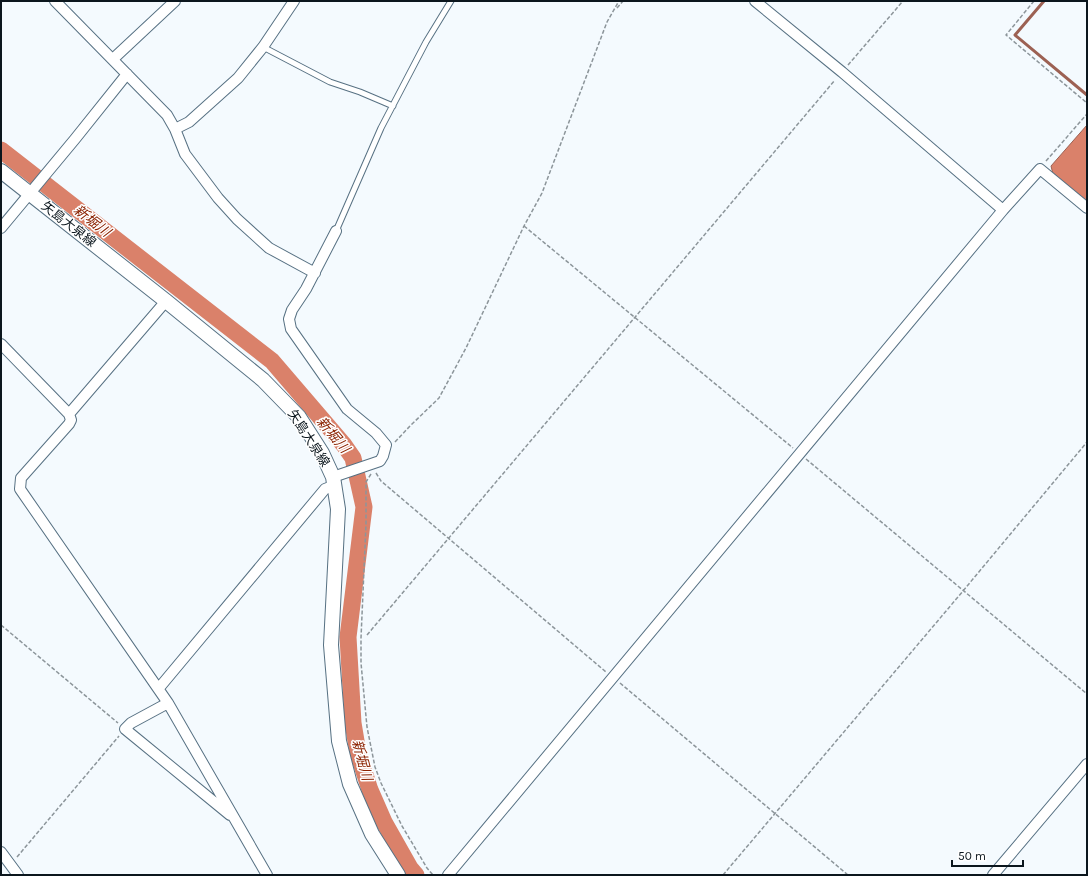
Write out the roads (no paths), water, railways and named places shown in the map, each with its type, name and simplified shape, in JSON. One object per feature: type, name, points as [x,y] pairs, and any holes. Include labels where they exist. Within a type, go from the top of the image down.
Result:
[{"type":"main road","name":"矢島大泉線","points":[[1,171],[31,191],[263,380],[299,417],[322,453],[336,479],[338,509],[331,645],[339,741],[350,784],[372,834],[398,875]]},
{"type":"street","points":[[55,1],[167,115],[175,129],[185,154],[236,219],[269,248],[315,273]]},
{"type":"street","points":[[113,59],[175,1]]},
{"type":"street","points":[[175,129],[189,122],[238,78],[263,47],[294,1]]},
{"type":"street","points":[[755,1],[842,72],[1003,210]]},
{"type":"street","points":[[1,228],[127,74]]},
{"type":"street","points":[[448,875],[1003,210],[1040,169],[1087,208]]},
{"type":"street","points":[[159,688],[326,489],[336,479],[361,467],[372,465],[380,461],[383,456],[386,445],[376,433],[347,409],[292,329],[289,319],[292,310],[315,273],[336,230]]},
{"type":"street","points":[[70,414],[166,301]]},
{"type":"street","points":[[1,344],[70,414],[71,420],[21,478],[20,489],[159,688],[235,819],[263,872]]},
{"type":"street","points":[[168,703],[131,723],[126,729],[235,819]]},
{"type":"street","points":[[993,875],[1087,764]]},
{"type":"street","points":[[1,852],[18,875]]},
{"type":"lane","points":[[336,230],[392,106],[426,42],[451,1]]},
{"type":"lane","points":[[263,47],[330,82],[360,92],[392,106]]},
{"type":"waterway","points":[[1044,1],[1015,35],[1087,95]]},
{"type":"waterway","name":"新堀川","points":[[1,150],[272,361],[344,445],[353,458],[364,507],[348,637],[353,723],[358,753],[370,790],[384,822],[410,868],[416,875]]}]
